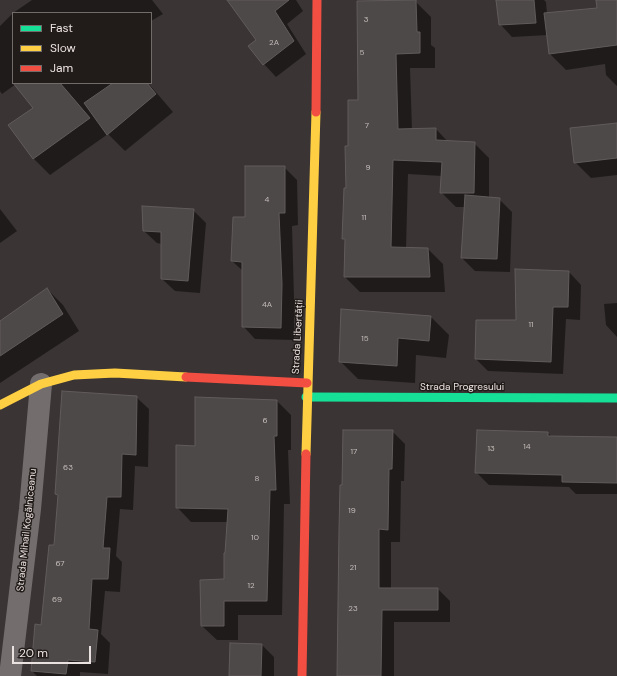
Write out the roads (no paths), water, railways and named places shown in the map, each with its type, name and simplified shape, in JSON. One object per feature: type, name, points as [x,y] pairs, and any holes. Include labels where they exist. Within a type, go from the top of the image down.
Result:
[{"type":"street","name":"Strada Libertății","points":[[302,676],[306,397],[314,208],[317,0]]},
{"type":"street","points":[[0,405],[41,384],[74,375],[115,373],[307,383]]},
{"type":"street","name":"Strada Mihail Kogălniceanu","points":[[10,676],[30,509],[41,384]]},
{"type":"street","name":"Strada Progresului","points":[[306,397],[617,398]]}]
